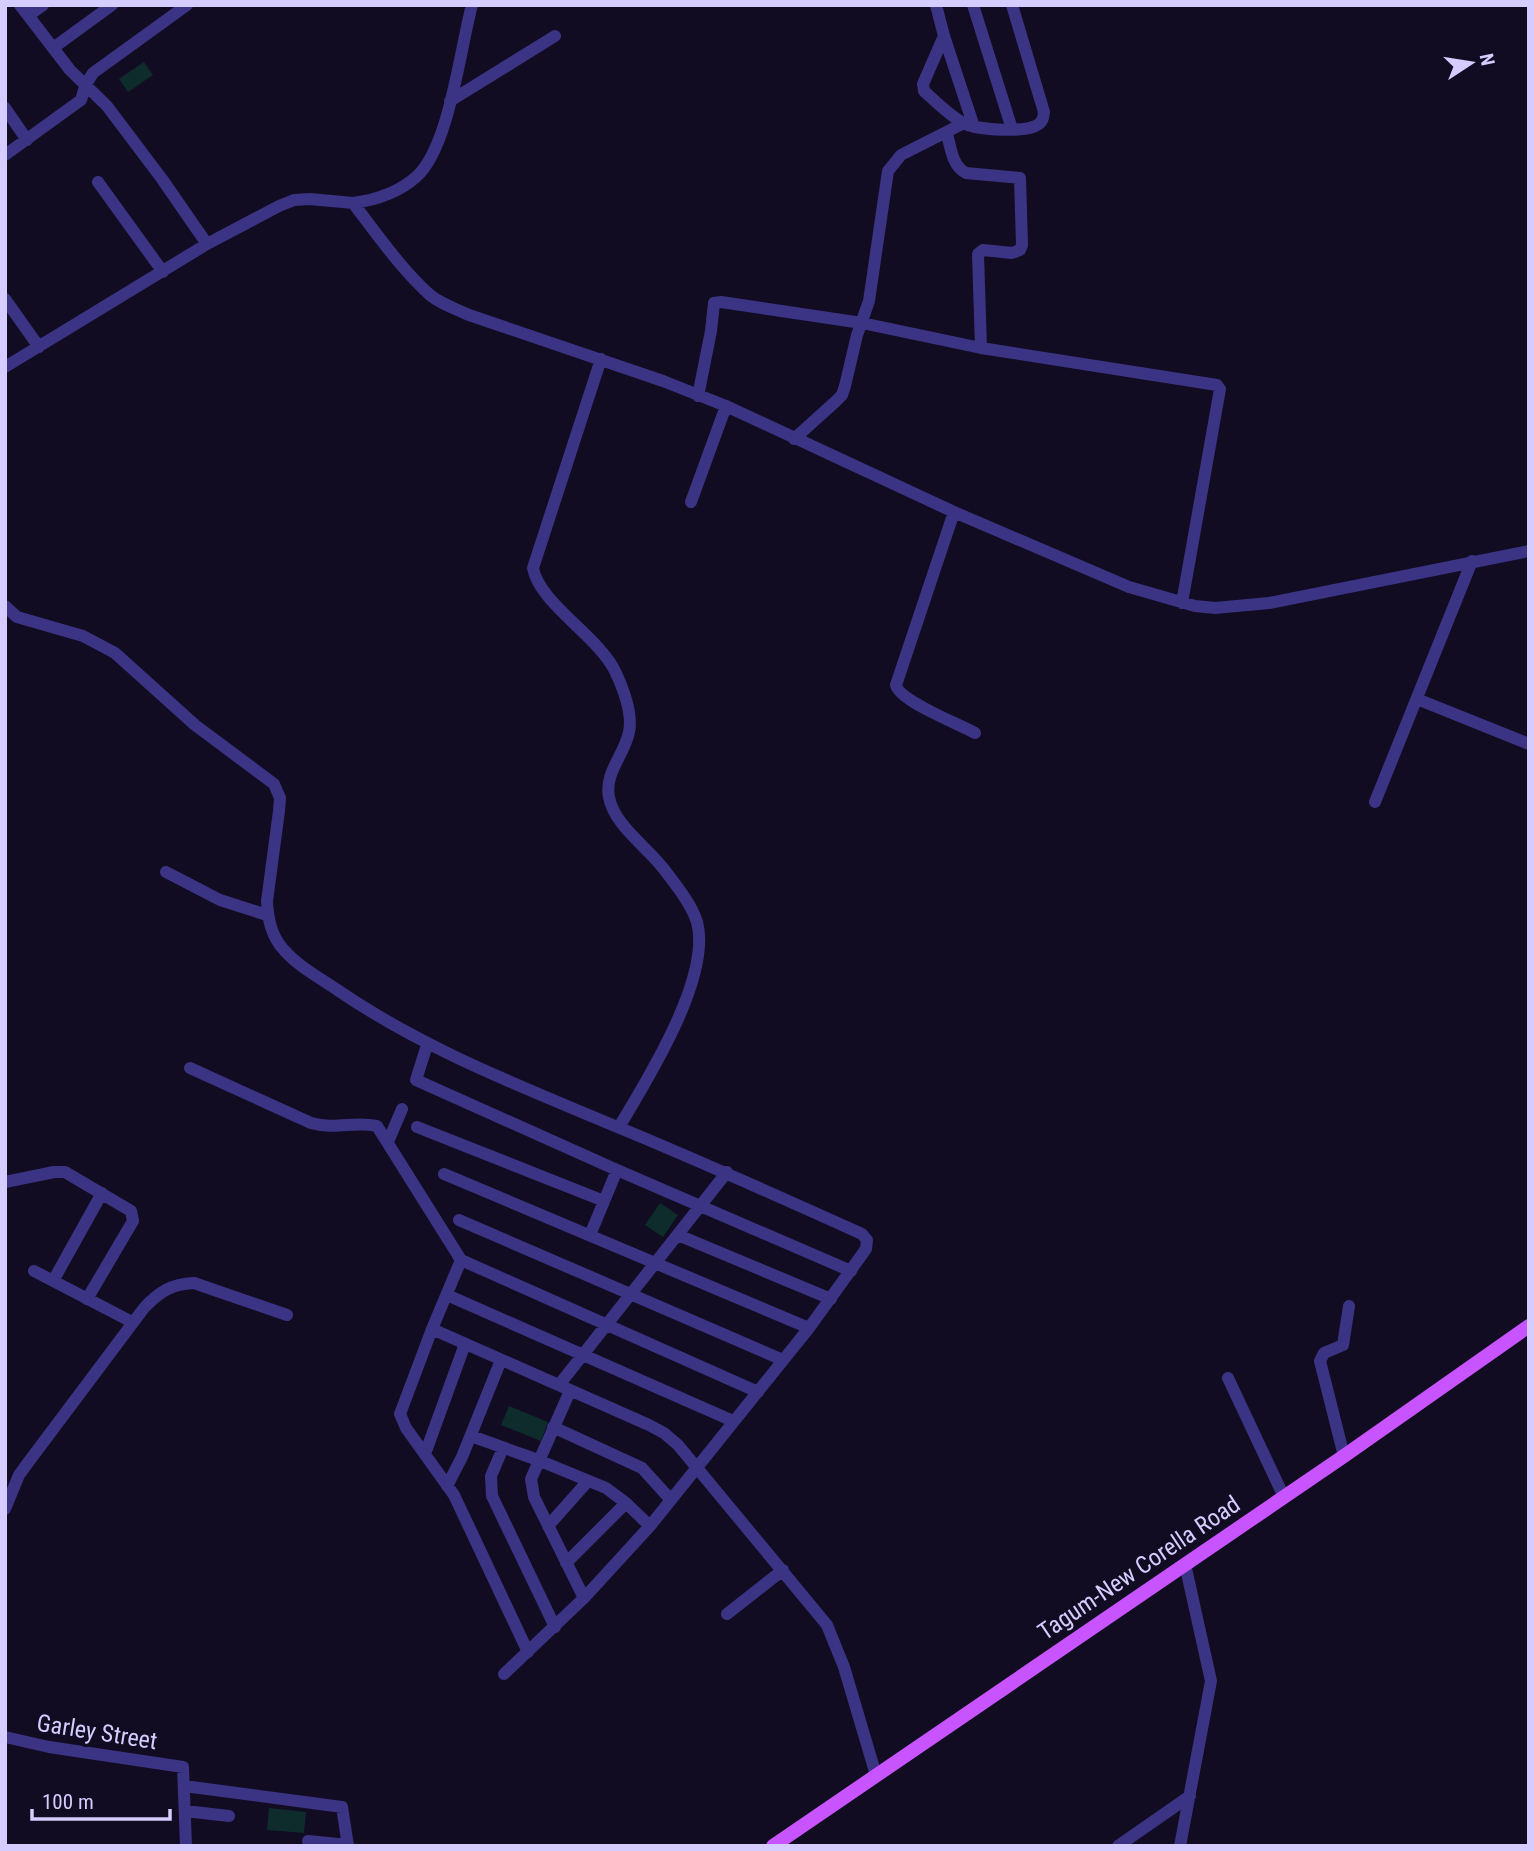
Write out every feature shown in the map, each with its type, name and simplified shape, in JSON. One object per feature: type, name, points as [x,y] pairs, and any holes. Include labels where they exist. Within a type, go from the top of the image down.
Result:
[{"type":"main road","name":"Tagum-New Corella Road","points":[[773,1846],[791,1840],[876,1775],[1527,1330]]},
{"type":"street","points":[[43,5],[25,10],[70,69],[86,83],[121,124],[207,244]]},
{"type":"street","points":[[53,48],[113,5]]},
{"type":"street","points":[[5,155],[81,100],[86,83],[93,73],[187,5]]},
{"type":"street","points":[[5,367],[207,244],[279,206],[295,200],[310,199],[353,203],[401,189],[419,176],[444,126],[472,5]]},
{"type":"street","points":[[936,5],[969,125]]},
{"type":"street","points":[[973,5],[1012,129]]},
{"type":"street","points":[[794,439],[842,395],[857,335],[869,301],[888,171],[901,155],[969,125],[1012,129],[1035,126],[1041,122],[1044,112],[1013,5]]},
{"type":"street","points":[[450,101],[555,36]]},
{"type":"street","points":[[944,36],[922,89],[969,125]]},
{"type":"street","points":[[5,108],[27,140]]},
{"type":"street","points":[[947,134],[956,166],[961,171],[1020,178],[1023,245],[1020,250],[1012,253],[983,250],[978,254],[981,348]]},
{"type":"street","points":[[98,182],[163,272]]},
{"type":"street","points":[[353,203],[430,295],[444,304],[726,406],[954,512],[1129,587],[1181,603],[1215,608],[1259,605],[1529,551]]},
{"type":"street","points":[[5,299],[39,347]]},
{"type":"street","points":[[698,396],[714,303],[721,302],[862,323],[981,348],[1219,386],[1181,603]]},
{"type":"street","points":[[601,359],[533,568],[535,578],[545,593],[587,635],[614,668],[631,722],[629,734],[611,772],[607,788],[609,800],[619,818],[673,880],[696,920],[699,938],[698,959],[676,1023],[619,1127]]},
{"type":"street","points":[[691,502],[726,406]]},
{"type":"street","points":[[954,512],[896,685],[899,693],[975,733]]},
{"type":"street","points":[[1374,802],[1472,561]]},
{"type":"street","points":[[5,606],[17,617],[83,636],[115,653],[195,725],[274,784],[279,798],[279,811],[267,915],[282,948],[300,965],[427,1045],[727,1172],[865,1237],[868,1245],[866,1249],[831,1299],[650,1526],[584,1598],[504,1674]]},
{"type":"street","points":[[1417,699],[1529,744]]},
{"type":"street","points":[[166,872],[220,900],[267,915]]},
{"type":"street","points":[[427,1045],[416,1080],[851,1270]]},
{"type":"street","points":[[190,1068],[311,1123],[324,1127],[377,1126],[461,1260],[758,1392]]},
{"type":"street","points":[[388,1142],[402,1109]]},
{"type":"street","points":[[418,1127],[604,1201]]},
{"type":"street","points":[[590,1235],[617,1170]]},
{"type":"street","points":[[6,1178],[65,1172],[131,1211],[134,1218],[87,1299]]},
{"type":"street","points":[[584,1598],[531,1488],[531,1479],[553,1427],[565,1388],[583,1355],[727,1172]]},
{"type":"street","points":[[444,1174],[809,1328]]},
{"type":"street","points":[[53,1281],[102,1193]]},
{"type":"street","points":[[459,1220],[783,1360]]},
{"type":"street","points":[[678,1235],[831,1299]]},
{"type":"street","points":[[461,1260],[400,1414],[406,1428],[460,1508],[528,1652]]},
{"type":"street","points":[[34,1271],[132,1322]]},
{"type":"street","points":[[5,1509],[19,1475],[27,1464],[132,1322],[166,1288],[194,1283],[287,1315]]},
{"type":"street","points":[[447,1295],[733,1421]]},
{"type":"street","points":[[1344,1456],[1320,1361],[1324,1353],[1343,1345],[1349,1306]]},
{"type":"street","points":[[432,1329],[664,1433],[697,1467],[820,1614],[832,1635],[876,1775]]},
{"type":"street","points":[[425,1454],[465,1343]]},
{"type":"street","points":[[447,1486],[471,1436],[501,1360]]},
{"type":"street","points":[[1228,1378],[1284,1497]]},
{"type":"street","points":[[553,1427],[642,1468],[671,1500]]},
{"type":"street","points":[[471,1436],[606,1488],[650,1526]]},
{"type":"street","points":[[503,1448],[491,1476],[492,1496],[555,1627]]},
{"type":"street","points":[[548,1526],[588,1481]]},
{"type":"street","points":[[566,1563],[626,1503]]},
{"type":"street","points":[[1180,1846],[1211,1681],[1185,1564]]},
{"type":"street","points":[[727,1614],[783,1570]]},
{"type":"street","name":"Garley Street","points":[[5,1737],[49,1747],[183,1768],[184,1786]]},
{"type":"street","points":[[186,1846],[184,1786],[342,1807],[348,1846],[308,1841]]},
{"type":"street","points":[[1118,1846],[1190,1796]]},
{"type":"street","points":[[185,1811],[229,1816]]},
{"type":"green space","points":[[144,62],[153,75],[128,92],[119,79]]},
{"type":"green space","points":[[660,1203],[678,1215],[663,1237],[645,1225]]},
{"type":"green space","points":[[509,1406],[548,1422],[541,1441],[501,1425]]},
{"type":"green space","points":[[269,1808],[306,1812],[304,1833],[267,1830]]}]
